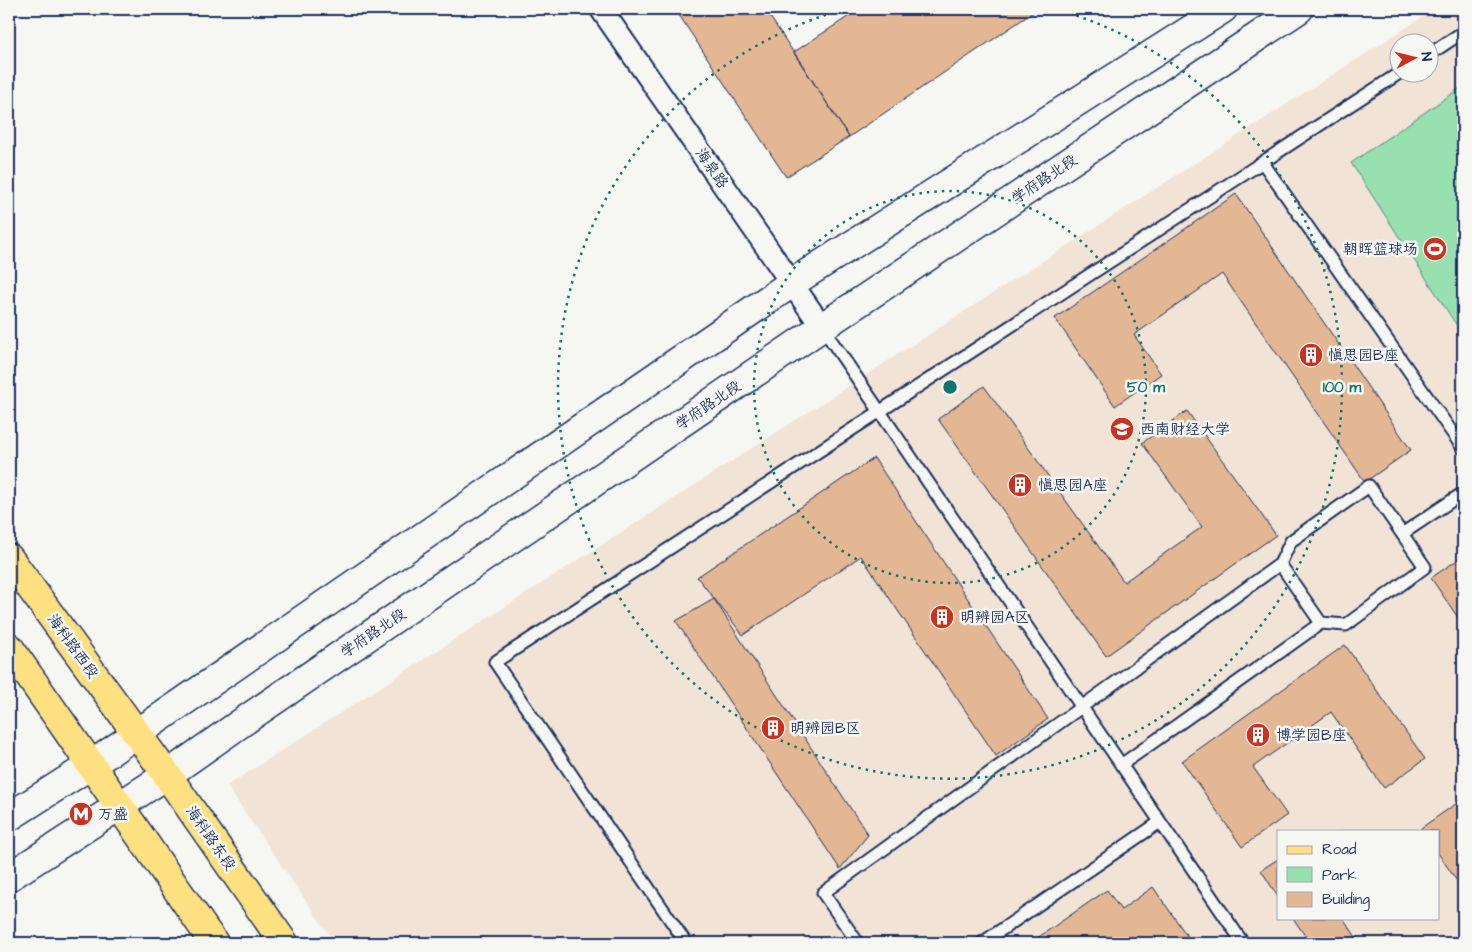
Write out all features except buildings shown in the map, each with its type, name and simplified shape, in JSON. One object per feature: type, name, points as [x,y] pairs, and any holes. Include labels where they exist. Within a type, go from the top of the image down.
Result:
[{"type":"main road","points":[[9,817],[92,765],[792,283],[1223,9]]},
{"type":"main road","name":"学府路北段","points":[[9,877],[167,775],[822,327],[1299,9]]},
{"type":"main road","name":"海科路西段","points":[[9,558],[137,734]]},
{"type":"main road","points":[[9,647],[214,943]]},
{"type":"main road","name":"海科路东段","points":[[137,734],[284,943]]},
{"type":"street","name":"海泉路","points":[[601,9],[822,327]]},
{"type":"lane","points":[[1440,47],[1463,32]]},
{"type":"lane","points":[[686,943],[495,662],[1390,79]]},
{"type":"lane","points":[[1263,163],[1463,448]]},
{"type":"lane","points":[[822,327],[1243,943]]},
{"type":"lane","points":[[858,943],[823,893],[1280,564],[1291,541],[1369,486],[1425,568],[1346,625],[1321,623],[1121,765]]},
{"type":"lane","points":[[1402,534],[1463,493]]},
{"type":"lane","points":[[1280,564],[1321,623]]},
{"type":"lane","points":[[982,943],[1160,822]]},
{"type":"shaded area","name":"西南财经大学","points":[[1435,9],[1463,9],[1463,943],[335,943],[227,786],[1390,38],[1390,82],[1440,82],[1440,32],[1399,32]]},
{"type":"green space","name":"朝晖篮球场","points":[[1463,86],[1463,335],[1351,163]]},
{"type":"place","name":"朝晖篮球场","points":[[1435,249]]},
{"type":"place","name":"慎思园B座","points":[[1311,355]]},
{"type":"place","name":"西南财经大学","points":[[1122,429]]},
{"type":"place","name":"慎思园A座","points":[[1020,485]]},
{"type":"place","name":"明辨园A区","points":[[942,617]]},
{"type":"place","name":"明辨园B区","points":[[773,728]]},
{"type":"place","name":"博学园B座","points":[[1258,735]]},
{"type":"place","name":"万盛","points":[[81,814]]}]
